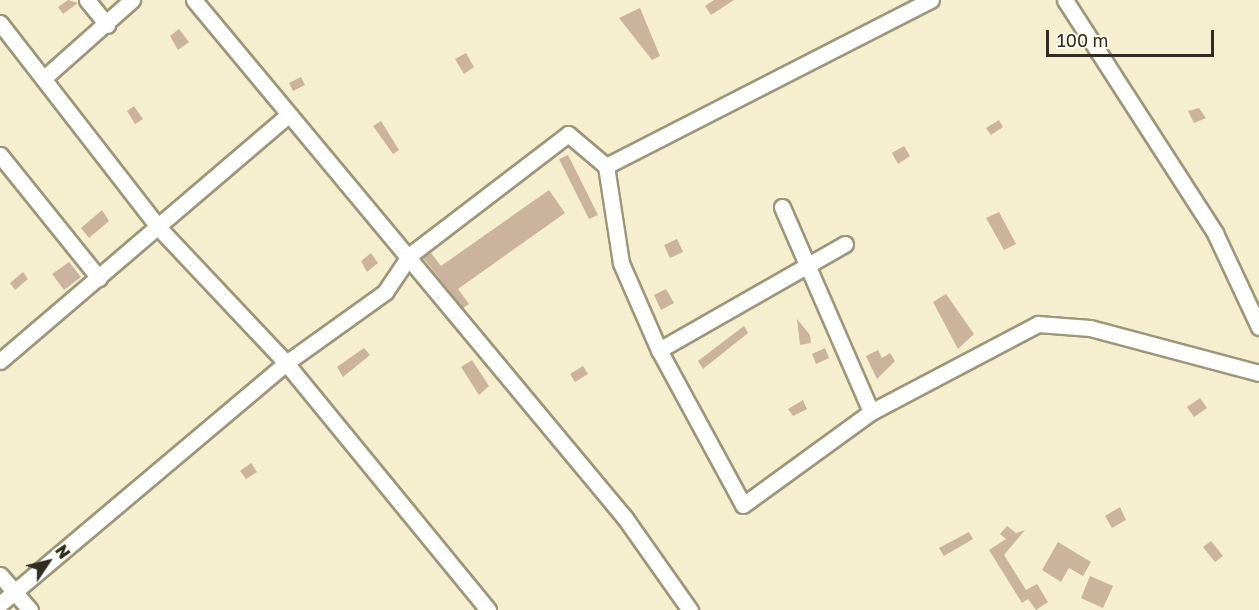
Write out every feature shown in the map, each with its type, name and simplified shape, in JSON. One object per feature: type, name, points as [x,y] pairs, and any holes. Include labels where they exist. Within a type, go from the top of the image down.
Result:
[{"type":"street","points":[[87,0],[106,25]]},
{"type":"street","points":[[44,78],[132,0]]},
{"type":"street","points":[[194,0],[288,116],[410,255],[625,518],[690,610]]},
{"type":"street","points":[[606,166],[931,0]]},
{"type":"street","points":[[1065,0],[1215,233],[1259,327]]},
{"type":"street","points":[[0,23],[159,228],[286,363],[488,610]]},
{"type":"street","points":[[0,360],[159,228],[288,116]]},
{"type":"street","points":[[0,604],[286,363],[385,292],[410,255],[568,134],[606,166],[621,263],[659,350],[743,505],[871,412],[1038,324],[1090,328],[1259,373]]},
{"type":"street","points":[[0,155],[99,278]]},
{"type":"street","points":[[782,207],[871,412]]},
{"type":"street","points":[[659,350],[809,268],[845,244]]},
{"type":"street","points":[[0,574],[30,610]]},
{"type":"building","points":[[68,0],[78,3],[63,14],[58,7]]},
{"type":"building","points":[[714,0],[734,0],[711,15],[705,6]]},
{"type":"building","points":[[640,8],[660,56],[652,60],[619,18]]},
{"type":"building","points":[[179,29],[189,42],[178,50],[170,36]]},
{"type":"building","points":[[466,53],[474,67],[464,74],[455,59]]},
{"type":"building","points":[[301,77],[305,85],[293,91],[289,83]]},
{"type":"building","points":[[134,106],[143,119],[135,124],[127,111]]},
{"type":"building","points":[[1199,108],[1206,118],[1194,123],[1188,111]]},
{"type":"building","points":[[999,120],[1003,127],[991,135],[986,128]]},
{"type":"building","points":[[381,121],[399,150],[393,154],[373,126]]},
{"type":"building","points":[[904,146],[910,156],[898,164],[892,153]]},
{"type":"building","points":[[568,155],[598,215],[589,219],[559,159]]},
{"type":"building","points":[[549,190],[565,213],[458,289],[469,304],[463,308],[423,258],[430,252],[441,266]]},
{"type":"building","points":[[102,210],[109,221],[89,238],[81,228]]},
{"type":"building","points":[[999,212],[1016,244],[1004,250],[986,218]]},
{"type":"building","points":[[677,239],[683,252],[670,258],[664,245]]},
{"type":"building","points":[[371,253],[378,263],[367,272],[361,261]]},
{"type":"building","points":[[69,262],[81,277],[64,290],[52,274]]},
{"type":"building","points":[[23,272],[28,279],[15,290],[10,283]]},
{"type":"building","points":[[666,289],[674,303],[661,310],[654,295]]},
{"type":"building","points":[[946,294],[974,334],[958,349],[933,302]]},
{"type":"building","points":[[797,319],[810,335],[811,343],[800,345]]},
{"type":"building","points":[[744,326],[748,333],[703,369],[698,361]]},
{"type":"building","points":[[364,348],[370,355],[343,377],[337,367]]},
{"type":"building","points":[[825,348],[829,358],[816,364],[812,354]]},
{"type":"building","points":[[878,350],[882,358],[890,353],[895,361],[877,379],[866,356]]},
{"type":"building","points":[[472,360],[489,386],[479,395],[461,367]]},
{"type":"building","points":[[583,366],[588,374],[575,382],[570,374]]},
{"type":"building","points":[[1200,398],[1207,408],[1194,417],[1187,407]]},
{"type":"building","points":[[803,400],[807,409],[793,416],[788,409]]},
{"type":"building","points":[[251,463],[257,472],[246,479],[240,471]]},
{"type":"building","points":[[1120,507],[1126,520],[1112,528],[1105,516]]},
{"type":"building","points":[[1007,526],[1016,533],[1025,530],[1004,555],[1026,590],[1037,584],[1048,602],[1036,610],[1028,599],[1022,603],[989,550],[1006,539],[1000,534]]},
{"type":"building","points":[[969,532],[973,539],[944,556],[939,548]]},
{"type":"building","points":[[1211,541],[1223,556],[1215,562],[1203,547]]},
{"type":"building","points":[[1058,542],[1091,562],[1083,576],[1069,568],[1061,582],[1042,570]]},
{"type":"building","points":[[1090,576],[1113,586],[1103,608],[1081,598]]}]
